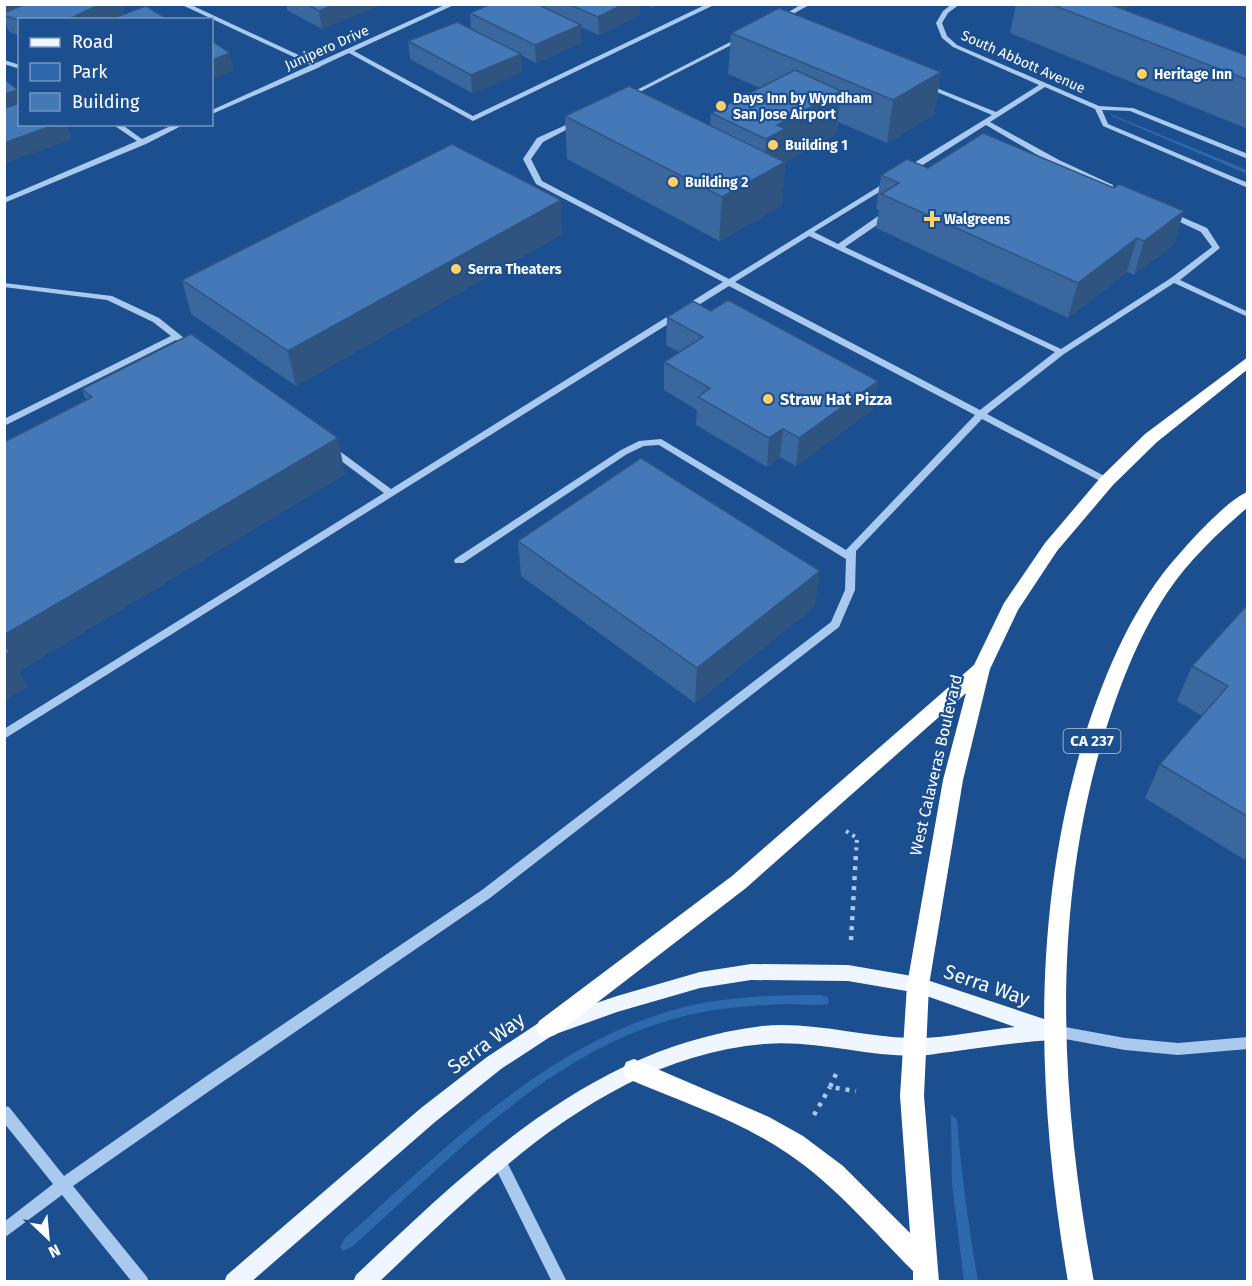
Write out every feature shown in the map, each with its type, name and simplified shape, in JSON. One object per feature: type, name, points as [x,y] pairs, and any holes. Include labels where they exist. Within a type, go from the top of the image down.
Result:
[{"type":"highway","name":"West Calaveras Boulevard","points":[[924,1273],[912,1108],[918,985],[953,780],[981,669],[1010,608],[1045,556],[1107,481],[1151,438],[1248,361]]},
{"type":"highway","name":"CA 237","points":[[1081,1281],[1056,1111],[1053,1031],[1056,948],[1066,845],[1083,765],[1114,679],[1138,628],[1174,571],[1248,497]]},
{"type":"highway","points":[[547,1028],[739,882],[981,669]]},
{"type":"highway","points":[[634,1070],[761,1125],[795,1144],[834,1174],[924,1273]]},
{"type":"main road","name":"Serra Way","points":[[234,1281],[428,1116],[494,1063],[547,1028],[700,980],[751,972],[848,973],[918,985],[1053,1031]]},
{"type":"main road","name":"Serra Way","points":[[363,1281],[497,1157],[563,1108],[634,1070],[709,1044],[765,1035],[841,1038],[914,1047],[1053,1031]]},
{"type":"street","points":[[183,4],[318,66]]},
{"type":"street","name":"Junipero Drive","points":[[213,112],[453,4]]},
{"type":"street","points":[[350,51],[473,118],[713,4]]},
{"type":"street","points":[[782,28],[771,24],[808,4]]},
{"type":"street","name":"South Abbott Avenue","points":[[957,4],[945,12],[939,24],[944,37],[955,46],[1098,108],[1131,109],[1248,157]]},
{"type":"street","points":[[624,98],[750,34]]},
{"type":"street","points":[[922,84],[998,115]]},
{"type":"street","points":[[4,735],[809,233],[946,152],[986,122],[1044,85]]},
{"type":"street","name":"South Abbott Avenue","points":[[1098,108],[1104,124],[1248,186]]},
{"type":"street","points":[[593,114],[540,140],[526,159],[539,182],[728,284],[1107,481]]},
{"type":"street","points":[[986,122],[1056,162],[1120,191]]},
{"type":"street","points":[[118,126],[142,142]]},
{"type":"street","points":[[4,201],[178,126]]},
{"type":"street","points":[[4,1231],[63,1185],[486,894],[835,624],[850,590],[851,550],[980,415],[1061,352],[1174,280],[1216,248],[1204,230],[1162,210]]},
{"type":"street","points":[[839,247],[887,214]]},
{"type":"street","points":[[809,233],[1061,352]]},
{"type":"street","points":[[1174,280],[1248,315]]},
{"type":"street","points":[[4,285],[109,298],[156,320],[196,350]]},
{"type":"street","points":[[4,423],[177,336]]},
{"type":"street","points":[[320,441],[391,493]]},
{"type":"street","points":[[459,561],[624,452],[642,443],[661,442],[851,558]]},
{"type":"street","points":[[1053,1031],[1125,1044],[1178,1049],[1248,1043]]},
{"type":"street","points":[[4,1112],[142,1281]]},
{"type":"street","points":[[497,1157],[560,1281]]},
{"type":"path","points":[[851,950],[857,838]]},
{"type":"path","points":[[810,1123],[838,1070]]},
{"type":"path","points":[[830,1087],[856,1091]]},
{"type":"green space","points":[[1110,114],[1247,170],[1247,174],[1112,116]]},
{"type":"green space","points":[[820,995],[828,997],[829,1004],[754,1006],[698,1013],[647,1028],[599,1049],[554,1075],[511,1106],[430,1175],[353,1246],[343,1251],[340,1247],[345,1238],[462,1133],[503,1100],[546,1070],[591,1044],[638,1022],[688,1006],[737,998]]},
{"type":"green space","points":[[951,1115],[957,1119],[978,1281],[964,1281],[952,1184]]},
{"type":"building","points":[[25,4],[101,4],[71,18],[18,18],[18,20],[4,13]]},
{"type":"building","points":[[307,4],[336,4],[319,11]]},
{"type":"building","points":[[491,4],[537,4],[581,25],[535,45],[470,13]]},
{"type":"building","points":[[568,4],[624,4],[598,17]]},
{"type":"building","points":[[1050,4],[1109,4],[1248,56],[1248,80]]},
{"type":"building","points":[[146,6],[166,18],[113,18]]},
{"type":"building","points":[[779,8],[941,72],[893,100],[731,33]]},
{"type":"building","points":[[457,22],[521,54],[471,75],[408,41]]},
{"type":"building","points":[[213,42],[230,53],[213,60]]},
{"type":"building","points":[[795,70],[841,91],[777,125],[785,129],[766,139],[711,113]]},
{"type":"building","points":[[4,79],[18,90],[4,94]]},
{"type":"building","points":[[629,86],[785,162],[722,197],[565,116]]},
{"type":"building","points":[[18,104],[18,126],[51,126],[4,143],[4,108]]},
{"type":"building","points":[[983,133],[1114,188],[1119,184],[1184,211],[1144,241],[1137,238],[1078,283],[881,194],[899,183],[881,175],[907,159],[928,168]]},
{"type":"building","points":[[452,144],[561,200],[288,351],[182,280]]},
{"type":"building","name":"Straw Hat Pizza","points":[[728,300],[878,381],[799,438],[783,429],[769,438],[698,397],[710,388],[664,362],[703,337],[667,317],[693,301],[711,311]]},
{"type":"building","points":[[191,334],[338,438],[4,635],[4,442],[92,397],[82,389]]},
{"type":"building","points":[[641,458],[820,571],[697,668],[518,541]]},
{"type":"building","points":[[1248,604],[1248,817],[1160,764],[1228,686],[1192,666]]},
{"type":"building","points":[[4,646],[10,652],[4,655]]},
{"type":"place","name":"Heritage Inn","points":[[1142,74]]},
{"type":"place","name":"Days Inn by Wyndham San Jose Airport","points":[[721,106]]},
{"type":"place","name":"Building 1","points":[[773,145]]},
{"type":"place","name":"Building 2","points":[[673,182]]},
{"type":"place","name":"Walgreens","points":[[932,219]]},
{"type":"place","name":"Serra Theaters","points":[[456,269]]},
{"type":"place","name":"Straw Hat Pizza","points":[[768,399]]}]
